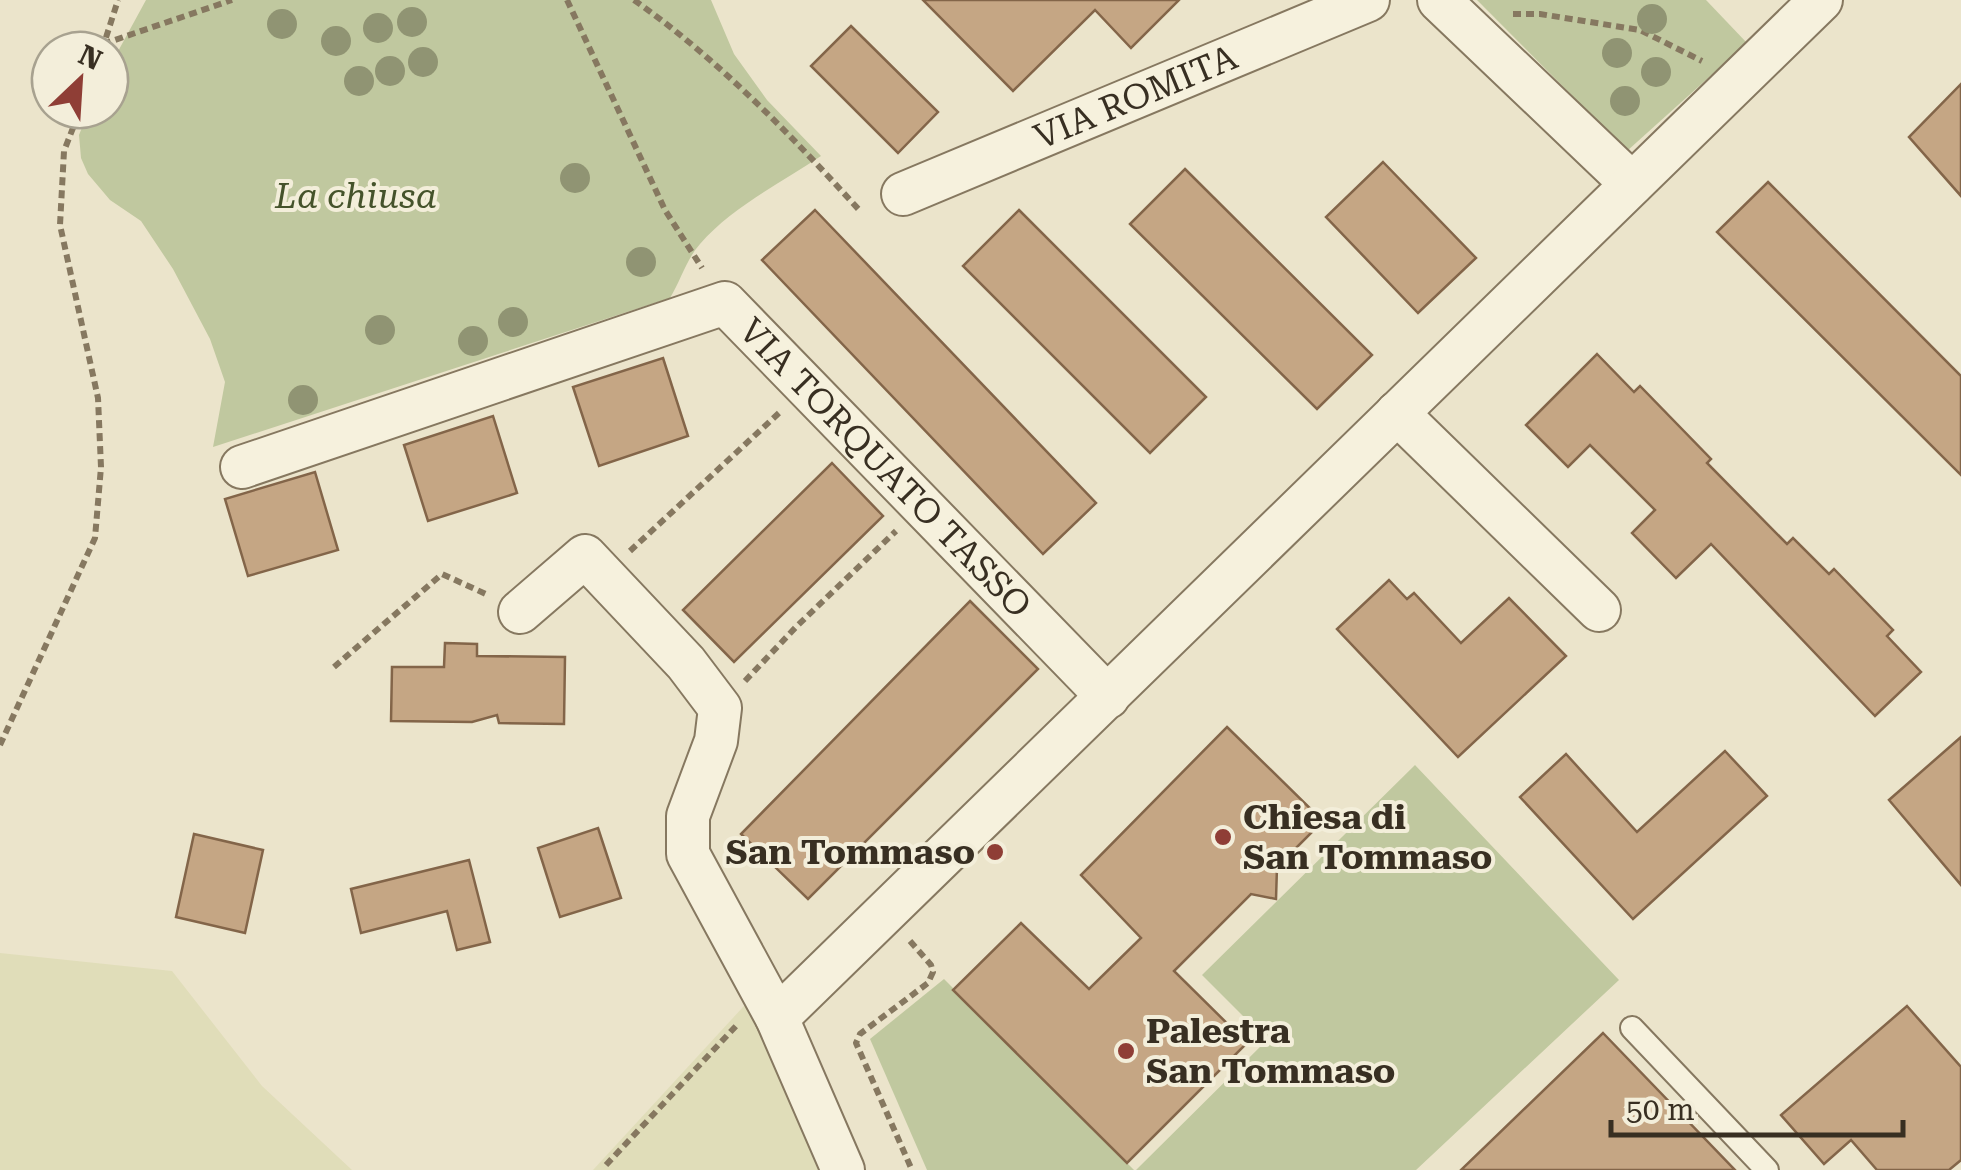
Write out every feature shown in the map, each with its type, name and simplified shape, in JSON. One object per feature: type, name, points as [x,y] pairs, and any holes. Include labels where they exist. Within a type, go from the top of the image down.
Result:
[{"type":"street","name":"VIA ROMITA","points":[[904,194],[1368,0]]},
{"type":"street","points":[[770,1007],[1108,697],[1821,0]]},
{"type":"street","points":[[1447,8],[1632,184]]},
{"type":"street","name":"VIA TORQUATO TASSO","points":[[242,466],[725,303],[1108,697]]},
{"type":"street","points":[[1397,414],[1599,610]]},
{"type":"street","points":[[520,612],[585,556],[686,663],[720,708],[716,741],[688,816],[688,854],[770,1007],[843,1170]]},
{"type":"lane","points":[[1632,1028],[1766,1170]]},
{"type":"path","points":[[108,30],[118,0]]},
{"type":"path","points":[[130,37],[232,0]]},
{"type":"path","points":[[567,0],[665,210],[725,303]]},
{"type":"path","points":[[634,0],[678,32],[739,90],[778,120],[861,212]]},
{"type":"path","points":[[1447,8],[1540,14],[1640,30],[1738,81]]},
{"type":"path","points":[[0,746],[95,538],[101,467],[98,398],[60,225],[64,151],[72,130]]},
{"type":"path","points":[[604,576],[807,388]]},
{"type":"path","points":[[745,682],[796,627],[922,506]]},
{"type":"path","points":[[334,667],[442,574],[520,612]]},
{"type":"path","points":[[899,929],[933,972],[928,983],[860,1034],[856,1043],[912,1170]]},
{"type":"path","points":[[606,1164],[770,1007]]},
{"type":"shaded area","points":[[0,953],[172,971],[262,1086],[352,1170],[0,1170]]},
{"type":"shaded area","points":[[766,982],[840,1170],[593,1170]]},
{"type":"green space","name":"La chiusa","points":[[146,0],[711,0],[734,54],[767,100],[821,156],[742,207],[713,231],[691,257],[670,298],[213,447],[225,382],[210,339],[173,269],[141,221],[110,200],[88,174],[81,158],[81,130],[130,130],[130,30]]},
{"type":"green space","points":[[1477,0],[1706,0],[1747,43],[1627,151]]},
{"type":"green space","points":[[1415,765],[1619,980],[1416,1170],[1136,1170],[1267,1040],[1202,975]]},
{"type":"green space","points":[[944,979],[1134,1170],[927,1170],[870,1039]]},
{"type":"building","points":[[923,0],[1179,0],[1131,48],[1095,10],[1013,91]]},
{"type":"building","points":[[851,26],[938,112],[898,153],[811,66]]},
{"type":"building","points":[[1961,84],[1961,196],[1909,137]]},
{"type":"building","points":[[1383,162],[1476,258],[1418,313],[1326,217]]},
{"type":"building","points":[[1185,169],[1372,355],[1317,409],[1130,224]]},
{"type":"building","points":[[1768,182],[1961,376],[1961,475],[1717,232]]},
{"type":"building","points":[[815,210],[1096,503],[1043,554],[762,260]]},
{"type":"building","points":[[1019,210],[1206,397],[1150,453],[963,266]]},
{"type":"building","points":[[1597,354],[1634,392],[1640,386],[1711,459],[1707,463],[1787,544],[1793,538],[1829,574],[1834,569],[1893,630],[1887,636],[1921,672],[1875,716],[1711,544],[1676,578],[1632,533],[1655,510],[1590,445],[1568,467],[1526,425]]},
{"type":"building","points":[[663,358],[688,436],[599,466],[573,387]]},
{"type":"building","points":[[493,416],[517,493],[428,521],[404,445]]},
{"type":"building","points":[[832,463],[883,516],[734,662],[683,610]]},
{"type":"building","points":[[315,472],[338,550],[248,576],[225,499]]},
{"type":"building","points":[[1389,580],[1407,599],[1414,593],[1461,643],[1509,598],[1566,656],[1458,757],[1337,629]]},
{"type":"building","points":[[970,601],[1038,669],[808,899],[741,834]]},
{"type":"building","points":[[445,643],[477,644],[477,656],[565,657],[564,724],[499,723],[497,715],[472,722],[391,721],[392,667],[444,667]]},
{"type":"building","points":[[1227,727],[1323,821],[1277,867],[1276,899],[1251,894],[1174,971],[1247,1043],[1127,1163],[953,990],[1021,923],[1089,989],[1141,938],[1081,875]]},
{"type":"building","points":[[1961,737],[1961,885],[1889,800]]},
{"type":"building","points":[[1725,751],[1767,796],[1633,919],[1520,797],[1566,754],[1637,832]]},
{"type":"building","points":[[598,828],[621,898],[560,917],[538,848]]},
{"type":"building","points":[[194,834],[263,850],[245,933],[176,917]]},
{"type":"building","points":[[469,860],[490,942],[457,950],[447,911],[361,933],[351,889]]},
{"type":"building","points":[[1907,1006],[1961,1067],[1961,1160],[1949,1170],[1877,1170],[1851,1140],[1824,1164],[1781,1115]]},
{"type":"building","points":[[1603,1033],[1735,1170],[1461,1170]]},
{"type":"place","name":"Chiesa di San Tommaso","points":[[1223,837]]},
{"type":"place","name":"San Tommaso","points":[[995,852]]},
{"type":"place","name":"Palestra San Tommaso","points":[[1126,1051]]}]
